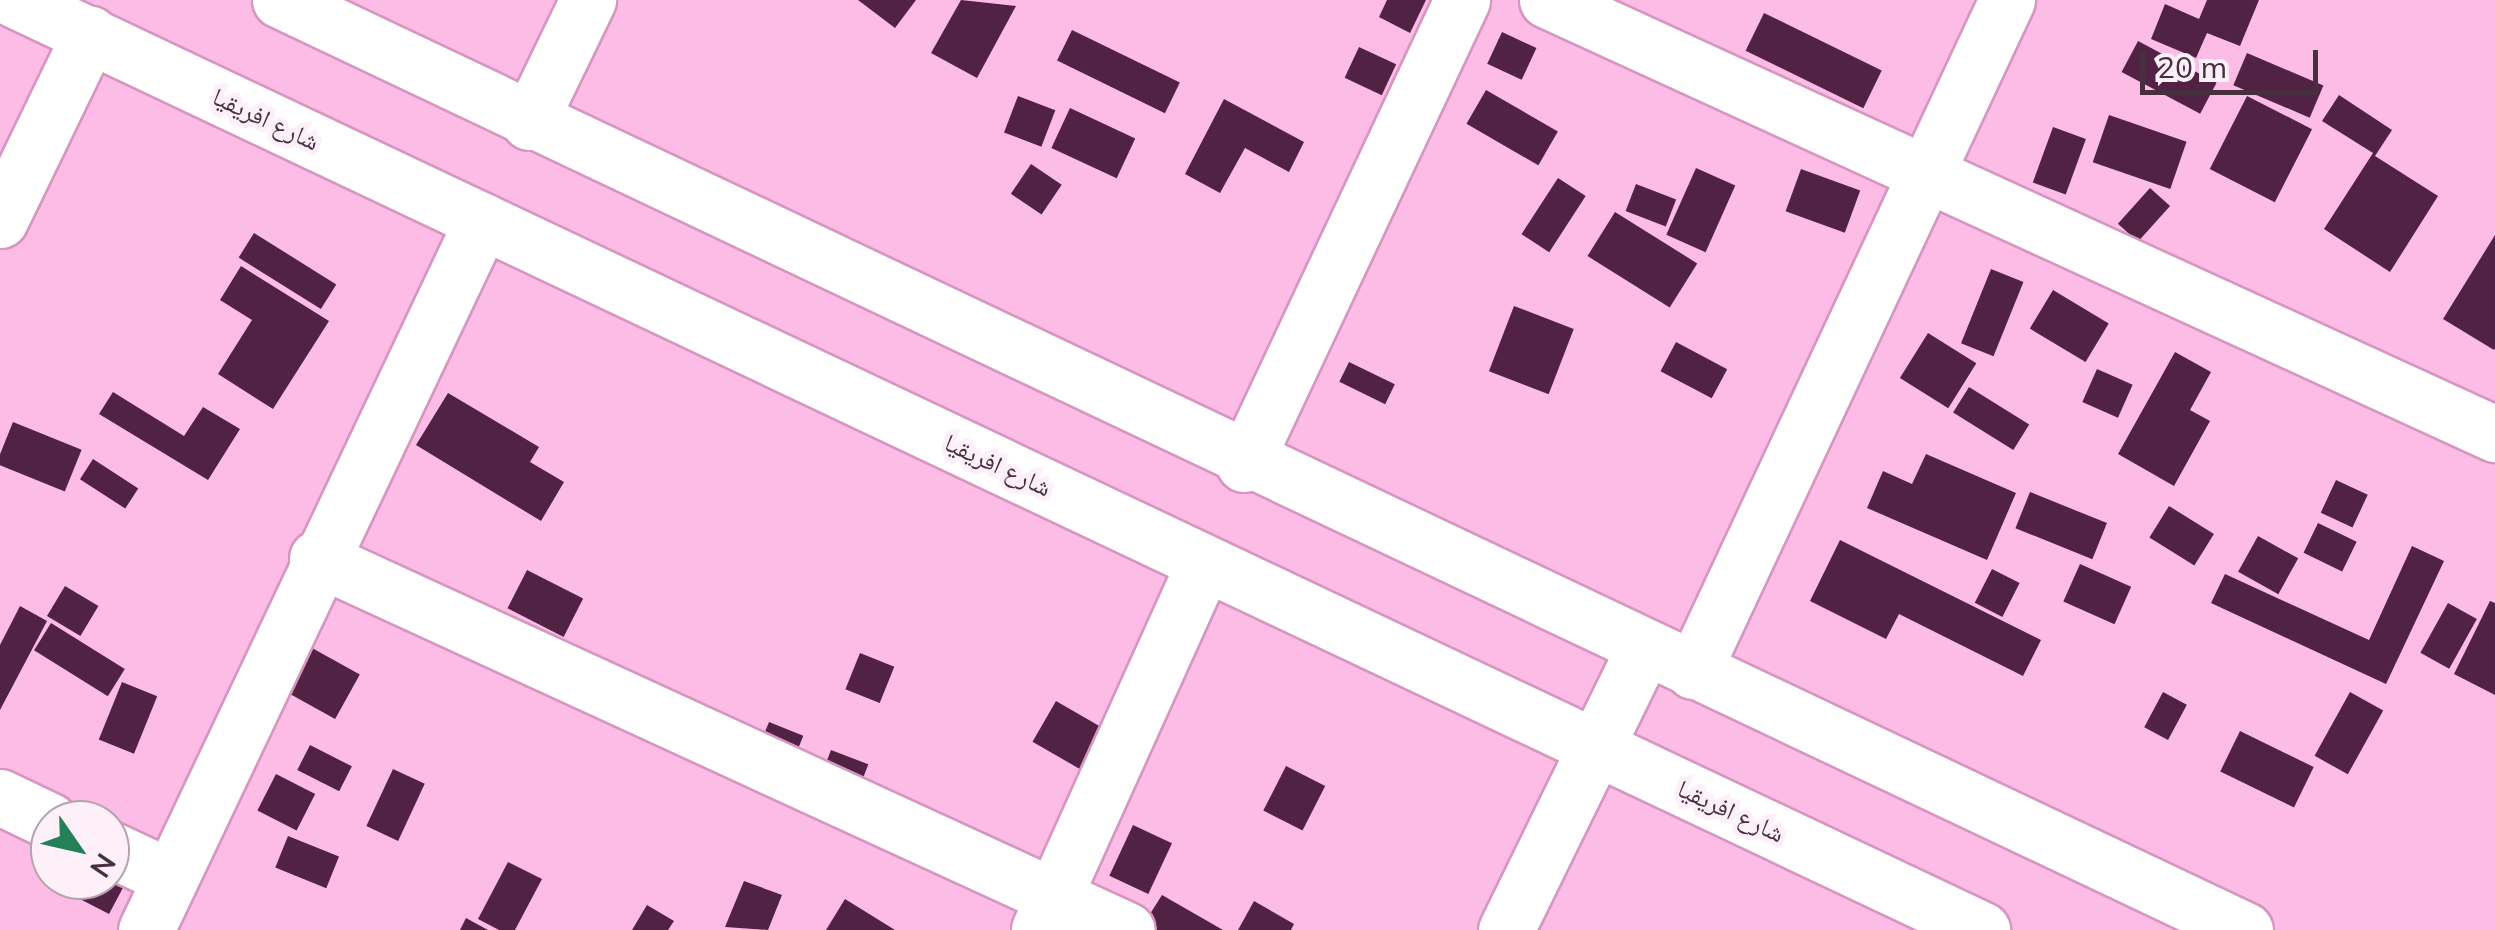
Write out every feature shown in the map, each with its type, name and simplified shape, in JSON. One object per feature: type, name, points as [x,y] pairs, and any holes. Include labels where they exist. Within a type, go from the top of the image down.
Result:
[{"type":"street","name":"شارع افريقيا","points":[[15,0],[1982,930]]},
{"type":"street","points":[[280,0],[1244,464],[2245,930]]},
{"type":"street","points":[[530,122],[588,0]]},
{"type":"street","points":[[1244,464],[1462,0]]},
{"type":"street","points":[[1547,0],[1928,170],[2495,434]]},
{"type":"street","points":[[1693,670],[2007,0]]},
{"type":"street","points":[[0,220],[90,34]]},
{"type":"street","points":[[146,930],[317,558],[482,221]]},
{"type":"street","points":[[317,558],[1047,914],[1127,930]]},
{"type":"street","points":[[1047,914],[1204,562]]},
{"type":"street","points":[[1506,930],[1599,748],[1644,648]]},
{"type":"street","points":[[0,797],[30,811]]},
{"type":"street","points":[[130,858],[170,877]]},
{"type":"building","points":[[858,0],[916,0],[895,28]]},
{"type":"building","points":[[961,0],[1016,6],[977,78],[931,53]]},
{"type":"building","points":[[1387,0],[1426,0],[1410,33],[1379,17]]},
{"type":"building","points":[[2207,0],[2259,0],[2240,46],[2207,33],[2196,58],[2151,39],[2165,4],[2199,19]]},
{"type":"building","points":[[1764,13],[1882,70],[1863,108],[1746,51]]},
{"type":"building","points":[[1072,30],[1180,83],[1165,113],[1057,61]]},
{"type":"building","points":[[1502,32],[1536,48],[1522,80],[1487,64]]},
{"type":"building","points":[[2138,41],[2217,83],[2200,114],[2122,72]]},
{"type":"building","points":[[1359,47],[1396,64],[1382,95],[1345,78]]},
{"type":"building","points":[[2247,53],[2323,85],[2310,118],[2233,85]]},
{"type":"building","points":[[1486,90],[1558,132],[1538,165],[1466,124]]},
{"type":"building","points":[[2339,95],[2392,130],[2375,156],[2438,196],[2390,272],[2324,229],[2373,153],[2322,121]]},
{"type":"building","points":[[1018,96],[1055,110],[1041,147],[1004,132]]},
{"type":"building","points":[[2247,96],[2312,129],[2275,202],[2210,169]]},
{"type":"building","points":[[1224,99],[1304,142],[1289,172],[1245,148],[1220,193],[1185,174]]},
{"type":"building","points":[[1070,108],[1135,138],[1117,178],[1051,148]]},
{"type":"building","points":[[2109,115],[2187,142],[2170,189],[2093,162]]},
{"type":"building","points":[[2053,127],[2086,139],[2066,194],[2033,182]]},
{"type":"building","points":[[1031,164],[1062,185],[1042,215],[1011,194]]},
{"type":"building","points":[[1696,168],[1735,185],[1706,252],[1666,235]]},
{"type":"building","points":[[1801,169],[1860,191],[1845,233],[1786,211]]},
{"type":"building","points":[[1558,178],[1586,196],[1549,252],[1522,234]]},
{"type":"building","points":[[1636,184],[1676,199],[1666,226],[1626,211]]},
{"type":"building","points":[[2150,188],[2170,206],[2138,242],[2118,224]]},
{"type":"building","points":[[1615,212],[1697,263],[1670,308],[1587,256]]},
{"type":"building","points":[[254,233],[336,284],[321,309],[239,258]]},
{"type":"building","points":[[2495,235],[2495,348],[2494,350],[2443,319]]},
{"type":"building","points":[[241,266],[329,321],[273,409],[218,374],[252,320],[220,300]]},
{"type":"building","points":[[1991,269],[2023,282],[1993,356],[1961,343]]},
{"type":"building","points":[[2053,290],[2109,323],[2086,362],[2030,329]]},
{"type":"building","points":[[1514,306],[1574,329],[1549,394],[1489,371]]},
{"type":"building","points":[[1928,333],[1976,363],[1948,408],[1900,378]]},
{"type":"building","points":[[1676,342],[1727,369],[1712,398],[1661,371]]},
{"type":"building","points":[[2175,352],[2211,372],[2190,410],[2210,421],[2174,486],[2118,454]]},
{"type":"building","points":[[1349,362],[1395,384],[1385,404],[1339,382]]},
{"type":"building","points":[[2097,369],[2133,385],[2118,418],[2082,402]]},
{"type":"building","points":[[1969,387],[2029,425],[2013,450],[1953,412]]},
{"type":"building","points":[[113,392],[184,436],[203,407],[240,429],[208,480],[99,414]]},
{"type":"building","points":[[448,393],[539,447],[530,462],[564,482],[541,521],[416,445]]},
{"type":"building","points":[[13,422],[82,450],[65,491],[0,465],[0,454]]},
{"type":"building","points":[[1926,454],[2016,493],[1987,560],[1867,508],[1883,471],[1912,484]]},
{"type":"building","points":[[93,459],[138,488],[125,509],[80,479]]},
{"type":"building","points":[[2336,480],[2368,495],[2353,527],[2321,513]]},
{"type":"building","points":[[2030,492],[2107,523],[2092,559],[2015,528]]},
{"type":"building","points":[[2169,506],[2214,534],[2194,565],[2149,537]]},
{"type":"building","points":[[2318,523],[2357,542],[2342,572],[2304,553]]},
{"type":"building","points":[[2258,536],[2298,558],[2278,594],[2238,572]]},
{"type":"building","points":[[1840,540],[2041,640],[2023,676],[1899,614],[1886,639],[1810,601]]},
{"type":"building","points":[[2412,546],[2444,561],[2386,684],[2211,603],[2225,574],[2369,640]]},
{"type":"building","points":[[2080,564],[2131,587],[2114,624],[2063,601]]},
{"type":"building","points":[[1992,569],[2020,583],[2002,617],[1975,603]]},
{"type":"building","points":[[527,570],[583,599],[564,637],[507,608]]},
{"type":"building","points":[[65,586],[98,606],[80,636],[47,616]]},
{"type":"building","points":[[2490,601],[2495,603],[2495,695],[2454,674]]},
{"type":"building","points":[[2448,603],[2477,619],[2449,669],[2420,653]]},
{"type":"building","points":[[20,606],[47,621],[0,710],[0,645]]},
{"type":"building","points":[[51,623],[125,669],[108,696],[34,650]]},
{"type":"building","points":[[303,643],[360,675],[335,719],[278,688]]},
{"type":"building","points":[[860,653],[894,667],[880,703],[845,689]]},
{"type":"building","points":[[122,682],[157,696],[134,754],[99,739]]},
{"type":"building","points":[[2163,692],[2187,705],[2168,740],[2144,727]]},
{"type":"building","points":[[2350,692],[2383,710],[2348,774],[2315,756]]},
{"type":"building","points":[[1056,701],[1111,733],[1088,774],[1032,742]]},
{"type":"building","points":[[769,722],[803,736],[792,764],[758,750]]},
{"type":"building","points":[[2240,731],[2314,767],[2294,807],[2220,771]]},
{"type":"building","points":[[310,745],[352,766],[339,791],[297,770]]},
{"type":"building","points":[[831,750],[868,764],[852,807],[815,793]]},
{"type":"building","points":[[1286,766],[1325,786],[1303,831],[1263,811]]},
{"type":"building","points":[[393,769],[425,784],[398,841],[366,826]]},
{"type":"building","points":[[276,774],[315,794],[297,831],[257,811]]},
{"type":"building","points":[[1133,825],[1172,843],[1148,894],[1109,876]]},
{"type":"building","points":[[288,836],[339,857],[326,888],[275,868]]},
{"type":"building","points":[[508,862],[542,879],[515,930],[499,930],[478,919]]},
{"type":"building","points":[[744,881],[782,895],[768,930],[725,927]]},
{"type":"building","points":[[1162,895],[1223,930],[1152,930],[1143,925]]},
{"type":"building","points":[[845,899],[895,930],[826,930]]},
{"type":"building","points":[[82,900],[116,900],[109,914]]},
{"type":"building","points":[[1254,901],[1294,924],[1291,930],[1238,930]]},
{"type":"building","points":[[647,905],[674,921],[668,930],[632,930]]},
{"type":"building","points":[[466,918],[488,930],[460,930]]}]
